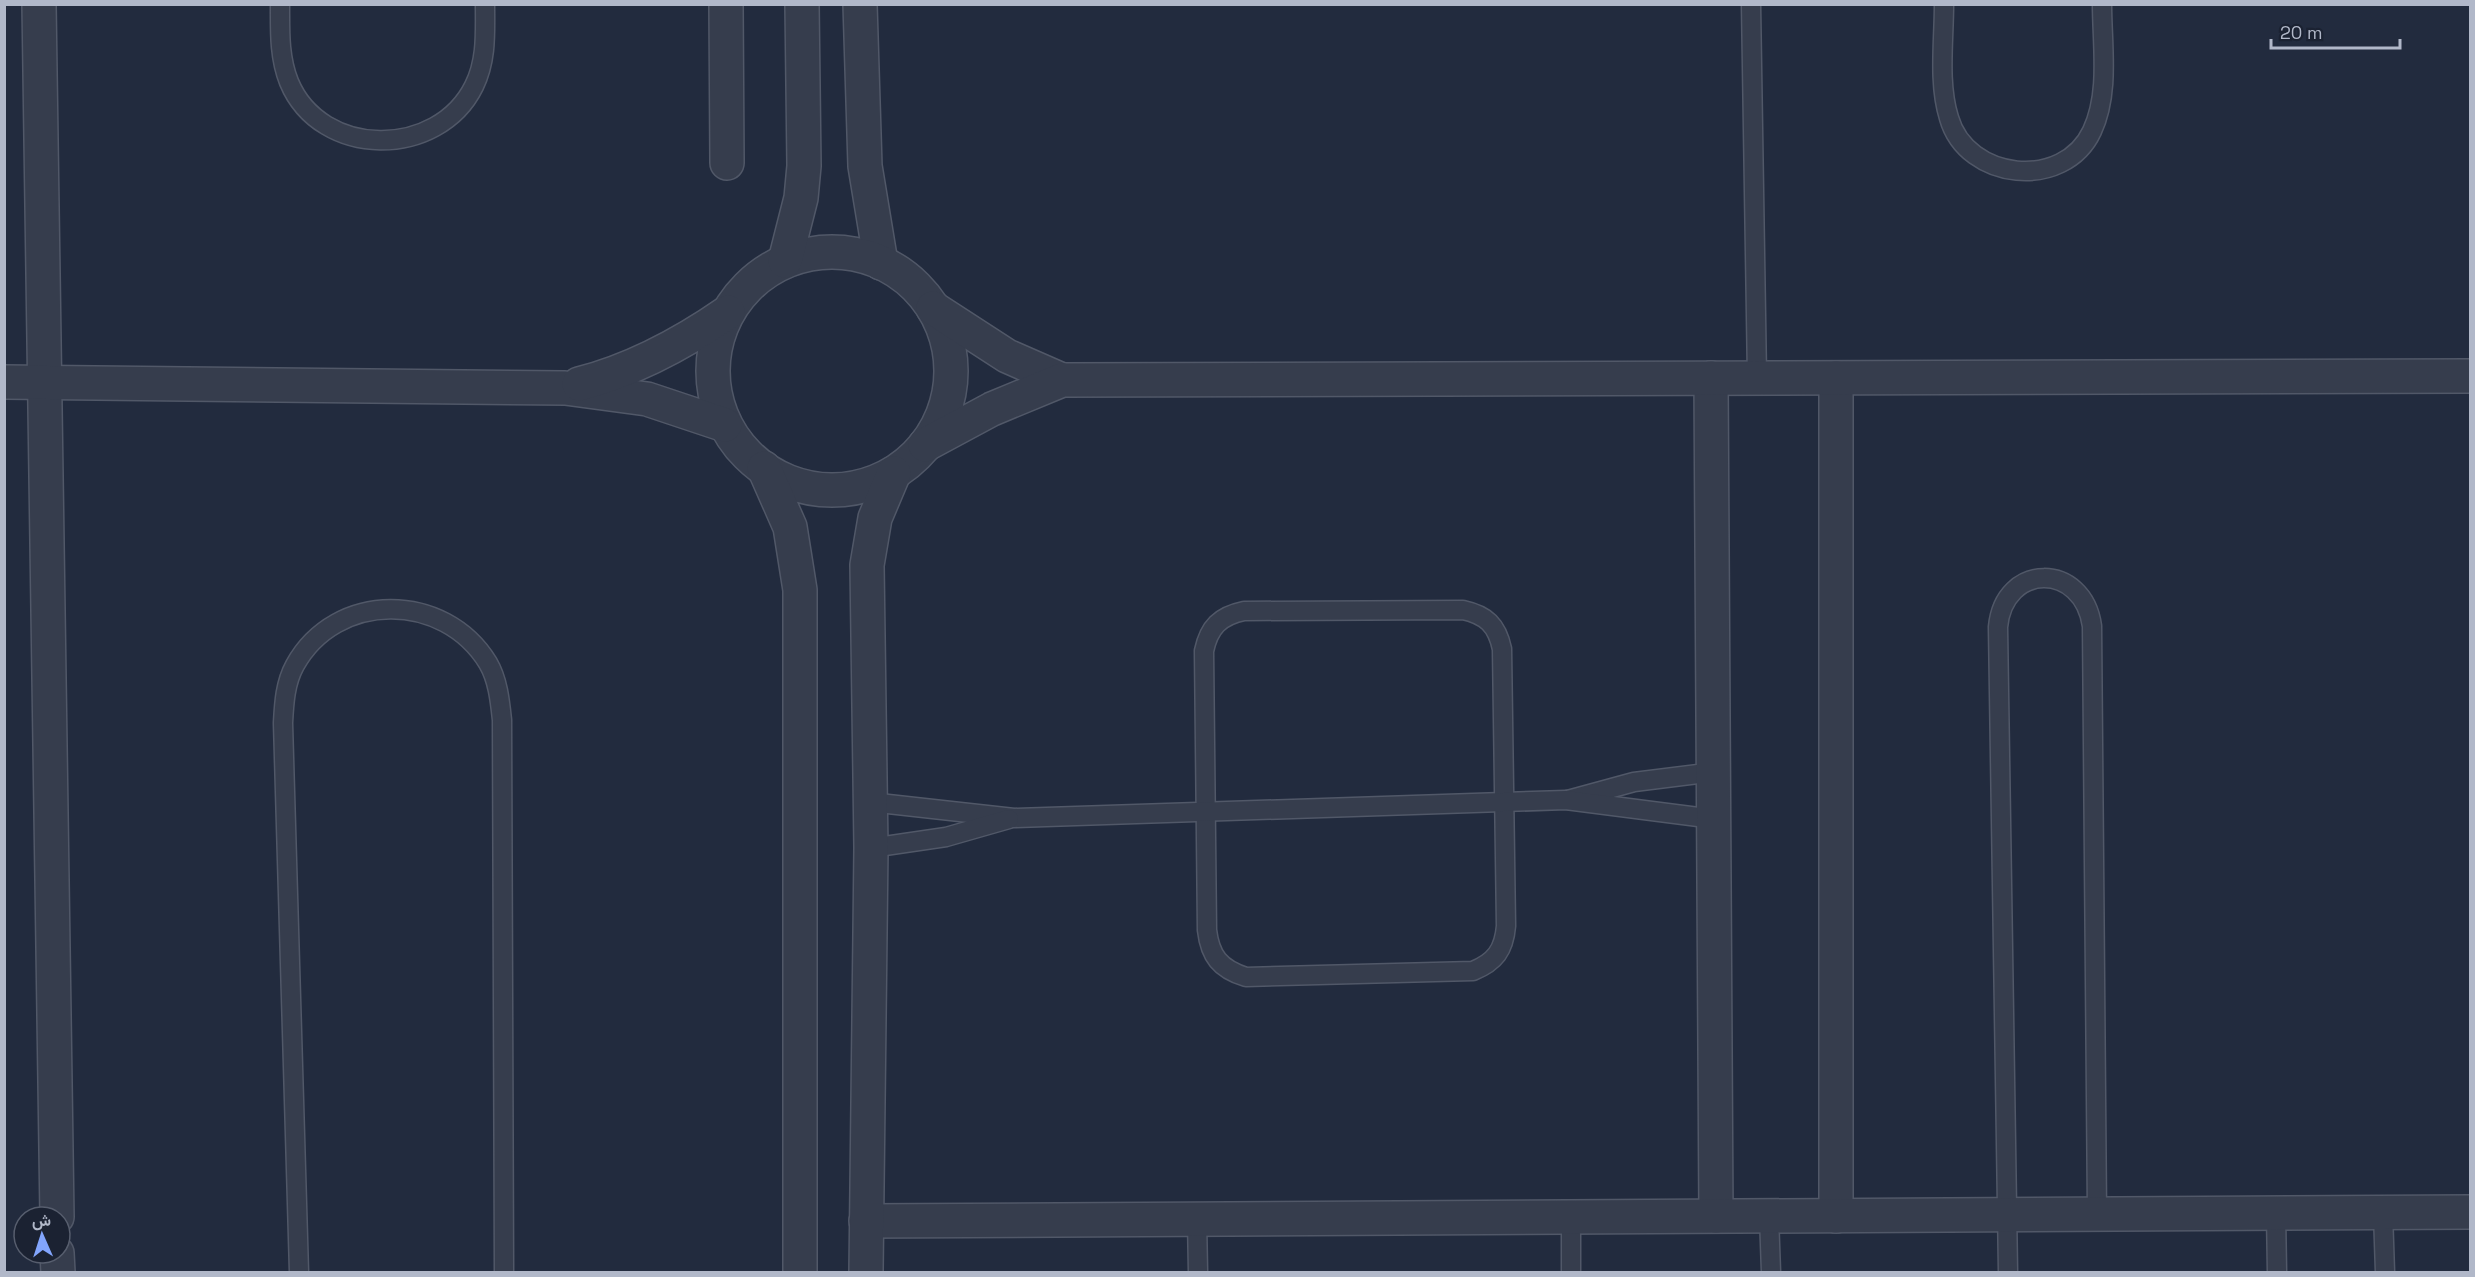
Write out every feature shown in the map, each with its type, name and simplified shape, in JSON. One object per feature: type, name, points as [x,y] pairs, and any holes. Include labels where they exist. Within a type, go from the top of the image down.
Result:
[{"type":"street","points":[[39,4],[57,1205]]},
{"type":"street","points":[[726,4],[728,163]]},
{"type":"street","points":[[785,261],[801,198],[804,166],[802,4]]},
{"type":"street","points":[[860,4],[865,166],[881,263]]},
{"type":"street","points":[[565,388],[634,366],[698,333],[728,312],[753,282],[785,261],[809,254],[833,252],[857,255],[881,263],[910,281],[933,308],[944,329],[950,353],[951,378],[947,401],[938,425],[925,445]]},
{"type":"street","points":[[933,308],[1007,356],[1062,380]]},
{"type":"street","points":[[728,312],[713,357],[713,380],[717,404],[736,442],[764,468],[787,481],[814,488],[842,490],[869,484],[894,473],[925,445],[992,409],[1062,380],[2470,376]]},
{"type":"street","points":[[1712,378],[1716,1216]]},
{"type":"street","points":[[1836,378],[1836,1216]]},
{"type":"street","points":[[4,382],[565,388],[647,399],[726,425]]},
{"type":"street","points":[[764,468],[790,527],[800,590],[800,1272]]},
{"type":"street","points":[[866,1272],[871,848],[867,566],[875,518],[894,473]]},
{"type":"street","points":[[866,1221],[2470,1212]]},
{"type":"lane","points":[[280,4],[282,59],[290,83],[304,105],[323,123],[339,131],[373,141],[397,140],[421,135],[442,123],[460,106],[474,86],[483,63],[485,4]]},
{"type":"lane","points":[[1751,4],[1757,378]]},
{"type":"lane","points":[[1944,4],[1944,92],[1949,120],[1961,143],[1980,159],[2003,170],[2029,172],[2053,166],[2075,152],[2092,133],[2101,108],[2102,4]]},
{"type":"lane","points":[[2008,1272],[1998,627],[1999,610],[2008,596],[2020,584],[2036,578],[2053,578],[2069,584],[2082,595],[2090,610],[2092,626],[2097,1214]]},
{"type":"lane","points":[[299,1272],[283,723],[285,694],[295,666],[312,642],[335,623],[362,611],[391,608],[420,611],[455,628],[471,640],[488,664],[499,691],[502,720],[504,1272]]},
{"type":"lane","points":[[1463,610],[1478,614],[1490,621],[1499,634],[1502,649],[1504,803],[1504,942],[1498,955],[1487,966],[1473,971],[1246,977],[1230,972],[1217,961],[1209,947],[1204,651],[1207,636],[1215,623],[1229,614],[1244,611],[1463,610]]},
{"type":"lane","points":[[1566,800],[1634,782],[1714,772]]},
{"type":"lane","points":[[870,802],[1014,818],[1566,800],[1714,819]]},
{"type":"lane","points":[[871,848],[946,837],[1014,818]]},
{"type":"lane","points":[[2276,1213],[2277,1272]]},
{"type":"lane","points":[[2383,1213],[2385,1272]]},
{"type":"lane","points":[[1769,1216],[1771,1272]]},
{"type":"lane","points":[[1571,1218],[1571,1272]]},
{"type":"lane","points":[[1197,1219],[1198,1272]]}]
